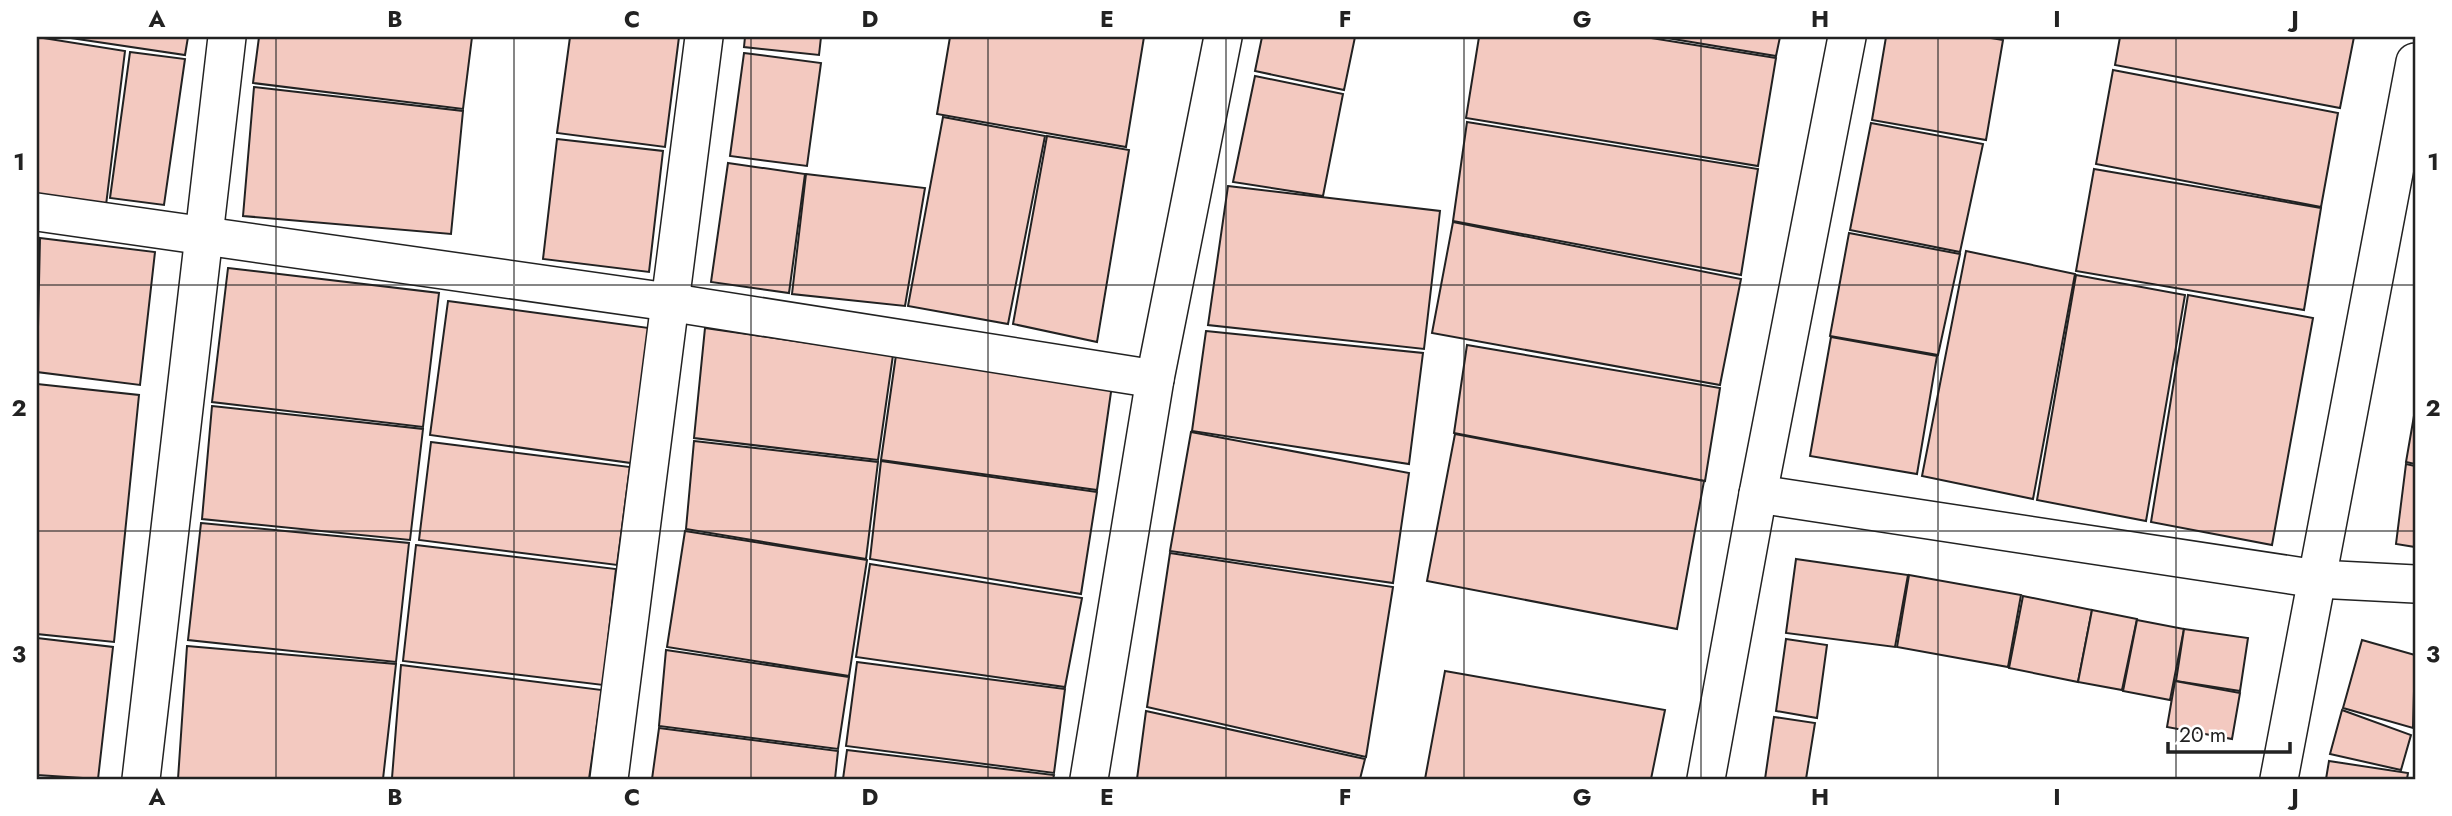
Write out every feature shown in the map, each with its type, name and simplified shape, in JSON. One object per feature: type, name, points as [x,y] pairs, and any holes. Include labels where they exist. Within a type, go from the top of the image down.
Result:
[{"type":"street","points":[[141,779],[227,37]]},
{"type":"street","points":[[609,779],[704,37]]},
{"type":"street","points":[[1089,779],[1155,379],[1223,37]]},
{"type":"street","points":[[1706,779],[1758,494],[1847,37]]},
{"type":"street","points":[[2279,779],[2415,62]]},
{"type":"street","points":[[37,212],[668,302],[1155,379]]},
{"type":"street","points":[[1758,494],[2317,579],[2415,584]]},
{"type":"building","points":[[37,37],[125,51],[106,205],[37,194]]},
{"type":"building","points":[[64,37],[188,37],[185,55]]},
{"type":"building","points":[[259,37],[472,37],[463,109],[253,83]]},
{"type":"building","points":[[570,37],[679,37],[665,147],[557,133]]},
{"type":"building","points":[[745,37],[821,37],[819,55],[744,47]]},
{"type":"building","points":[[950,37],[1144,37],[1126,147],[937,114]]},
{"type":"building","points":[[1262,37],[1355,37],[1344,90],[1255,71]]},
{"type":"building","points":[[1479,37],[1645,37],[1776,58],[1758,166],[1466,118]]},
{"type":"building","points":[[1661,37],[1780,37],[1776,56]]},
{"type":"building","points":[[1886,37],[1985,37],[2003,40],[1986,140],[1872,120]]},
{"type":"building","points":[[2120,37],[2354,37],[2340,108],[2115,65]]},
{"type":"building","points":[[130,52],[185,59],[164,205],[110,198]]},
{"type":"building","points":[[744,53],[821,63],[807,166],[730,156]]},
{"type":"building","points":[[2113,70],[2338,113],[2321,207],[2096,164]]},
{"type":"building","points":[[1255,76],[1343,94],[1323,196],[1233,182]]},
{"type":"building","points":[[254,87],[463,111],[451,234],[243,216]]},
{"type":"building","points":[[943,117],[1045,136],[1008,324],[908,306]]},
{"type":"building","points":[[1467,122],[1758,169],[1741,275],[1453,221]]},
{"type":"building","points":[[1871,123],[1983,144],[1960,252],[1850,230]]},
{"type":"building","points":[[1047,136],[1129,150],[1097,342],[1013,324]]},
{"type":"building","points":[[557,139],[663,151],[649,272],[543,259]]},
{"type":"building","points":[[728,163],[805,174],[789,293],[711,282]]},
{"type":"building","points":[[2094,169],[2321,208],[2304,310],[2076,271]]},
{"type":"building","points":[[806,174],[925,188],[905,306],[792,294]]},
{"type":"building","points":[[1228,186],[1440,211],[1424,349],[1208,325]]},
{"type":"building","points":[[1453,222],[1741,279],[1720,385],[1432,333]]},
{"type":"building","points":[[1849,233],[1960,254],[1938,355],[1830,336]]},
{"type":"building","points":[[40,238],[155,252],[140,385],[37,372]]},
{"type":"building","points":[[1966,251],[2075,274],[2033,499],[1922,476]]},
{"type":"building","points":[[228,268],[439,293],[423,427],[212,402]]},
{"type":"building","points":[[2076,275],[2185,295],[2146,521],[2037,500]]},
{"type":"building","points":[[2188,295],[2313,318],[2272,545],[2151,522]]},
{"type":"building","points":[[448,301],[649,328],[631,463],[430,435]]},
{"type":"building","points":[[705,328],[893,355],[878,460],[694,438]]},
{"type":"building","points":[[1206,331],[1423,353],[1409,464],[1192,431]]},
{"type":"building","points":[[1831,337],[1937,356],[1917,474],[1810,456]]},
{"type":"building","points":[[1467,345],[1720,388],[1705,481],[1454,433]]},
{"type":"building","points":[[896,355],[1112,385],[1097,490],[881,460]]},
{"type":"building","points":[[37,384],[139,395],[114,642],[37,634]]},
{"type":"building","points":[[212,406],[423,429],[410,540],[202,519]]},
{"type":"building","points":[[2415,410],[2415,464],[2406,462]]},
{"type":"building","points":[[1191,432],[1409,473],[1393,583],[1170,551]]},
{"type":"building","points":[[1455,434],[1704,481],[1677,629],[1427,581]]},
{"type":"building","points":[[694,441],[878,462],[866,559],[686,529]]},
{"type":"building","points":[[431,442],[630,467],[617,565],[419,540]]},
{"type":"building","points":[[881,461],[1097,492],[1081,594],[870,559]]},
{"type":"building","points":[[2406,464],[2415,466],[2415,547],[2396,544]]},
{"type":"building","points":[[201,523],[409,543],[396,662],[188,640]]},
{"type":"building","points":[[685,531],[867,560],[849,676],[667,647]]},
{"type":"building","points":[[416,545],[616,569],[603,685],[403,661]]},
{"type":"building","points":[[1170,553],[1393,587],[1366,757],[1147,707]]},
{"type":"building","points":[[1796,559],[1908,575],[1895,647],[1786,633]]},
{"type":"building","points":[[870,564],[1082,598],[1065,687],[856,657]]},
{"type":"building","points":[[1909,575],[2021,595],[2008,667],[1897,647]]},
{"type":"building","points":[[2023,596],[2092,610],[2078,682],[2009,668]]},
{"type":"building","points":[[2092,610],[2137,619],[2122,690],[2078,682]]},
{"type":"building","points":[[2137,620],[2184,629],[2170,700],[2123,691]]},
{"type":"building","points":[[2184,629],[2248,638],[2240,691],[2176,681]]},
{"type":"building","points":[[37,638],[113,647],[98,779],[37,775]]},
{"type":"building","points":[[1786,639],[1827,645],[1817,718],[1776,711]]},
{"type":"building","points":[[2362,640],[2415,655],[2413,728],[2343,708]]},
{"type":"building","points":[[187,646],[396,664],[383,779],[178,779]]},
{"type":"building","points":[[666,650],[849,677],[838,749],[659,726]]},
{"type":"building","points":[[857,662],[1065,689],[1054,773],[846,746]]},
{"type":"building","points":[[401,665],[602,690],[589,779],[392,778]]},
{"type":"building","points":[[1445,671],[1665,710],[1651,779],[1425,779]]},
{"type":"building","points":[[2175,681],[2240,693],[2232,739],[2167,727]]},
{"type":"building","points":[[2342,710],[2411,735],[2401,770],[2330,754]]},
{"type":"building","points":[[1146,711],[1365,759],[1360,779],[1137,779]]},
{"type":"building","points":[[1774,717],[1815,723],[1806,779],[1765,779]]},
{"type":"building","points":[[659,728],[838,751],[835,779],[652,779]]},
{"type":"building","points":[[847,750],[1054,775],[1053,779],[843,779]]},
{"type":"building","points":[[2329,761],[2408,773],[2407,779],[2326,779]]}]
